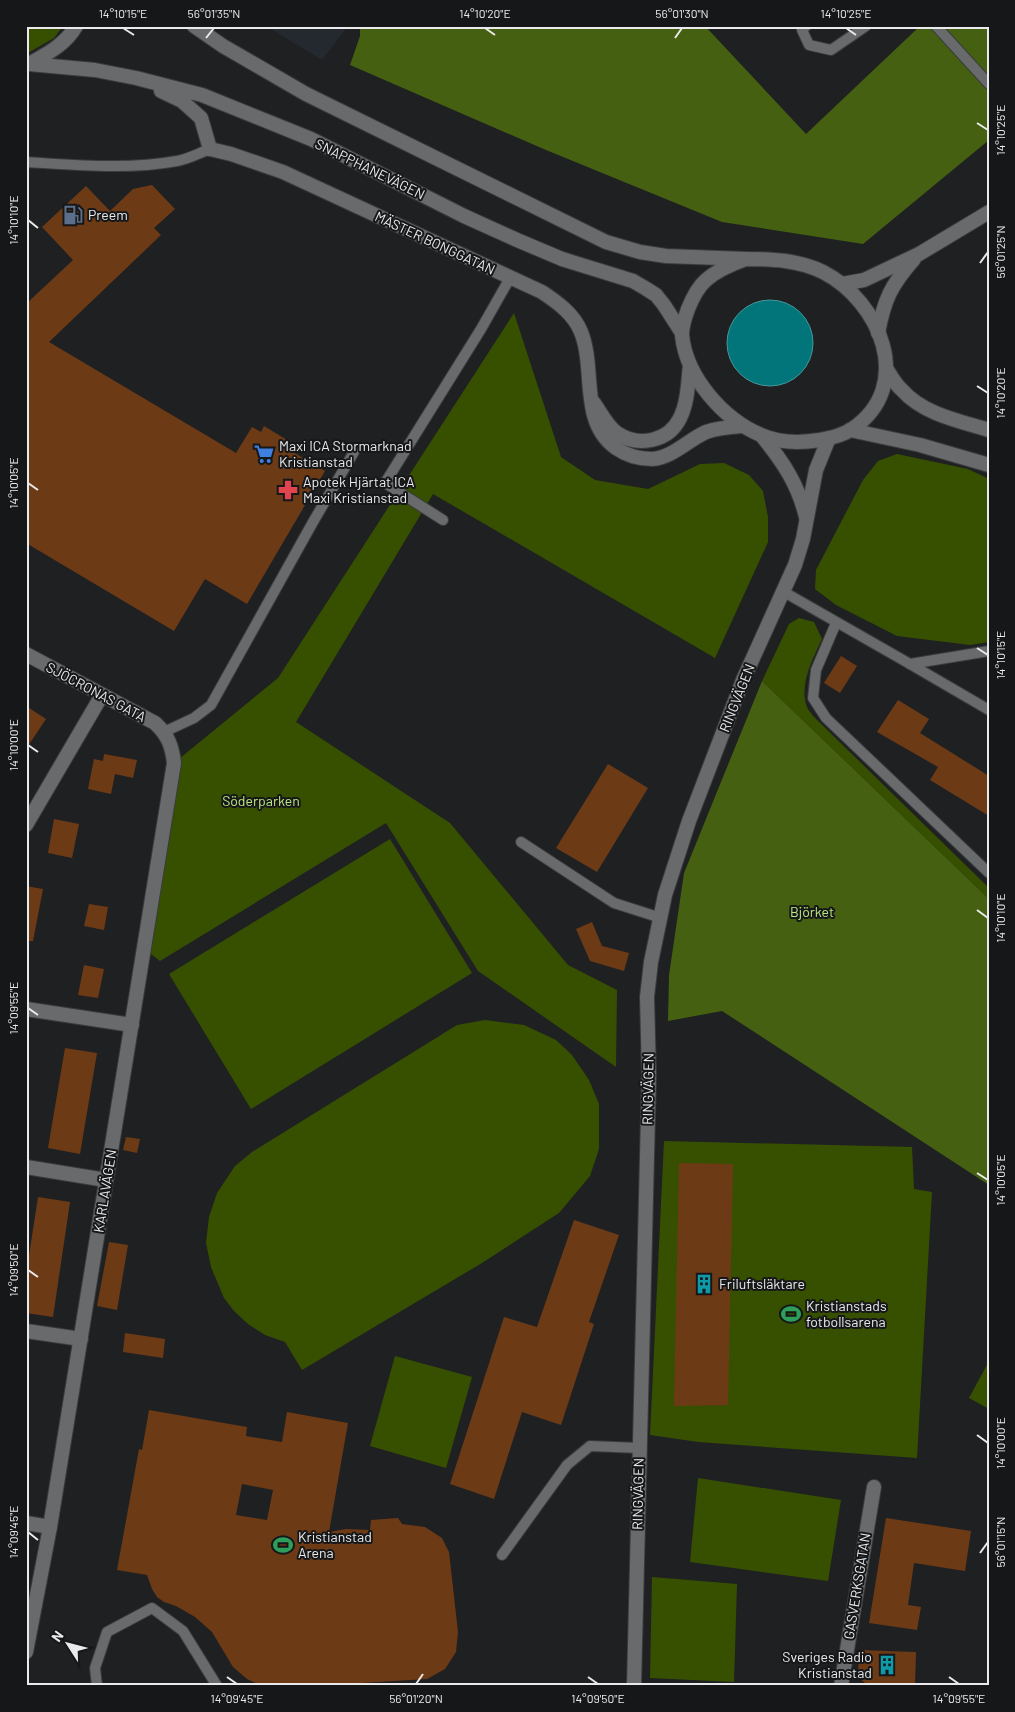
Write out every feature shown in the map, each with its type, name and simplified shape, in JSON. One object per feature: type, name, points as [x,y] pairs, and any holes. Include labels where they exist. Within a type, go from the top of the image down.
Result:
[{"type":"street","points":[[28,64],[54,51],[76,26]]},
{"type":"street","points":[[200,28],[306,94],[606,242],[640,252],[666,256],[746,259],[788,261],[808,265],[842,284],[860,302],[878,333],[885,355],[886,368],[886,381],[879,401],[872,412],[850,430],[829,438],[802,442],[777,440],[762,436],[731,417],[706,390],[690,365],[682,333],[690,303],[705,280],[731,264],[746,259]]},
{"type":"street","name":"SNAPPHANEVÄGEN","points":[[28,64],[96,70],[202,95],[311,139],[464,216],[517,240],[562,259],[633,282],[656,295],[682,333]]},
{"type":"street","points":[[136,78],[182,101],[201,118],[210,149]]},
{"type":"street","name":"MÄSTER BONGGATAN","points":[[210,149],[231,154],[283,172],[542,292],[566,311],[577,323],[582,333],[587,353],[596,423],[602,435],[621,452],[643,458],[660,458],[706,432],[743,426]]},
{"type":"street","points":[[842,284],[864,280],[919,254],[989,212]]},
{"type":"street","points":[[878,333],[888,294],[904,270],[919,254]]},
{"type":"street","name":"MÄSTER BONGGATAN","points":[[592,400],[610,426],[618,433],[628,438],[639,440],[660,438],[670,433],[680,418],[686,399],[690,365]]},
{"type":"street","points":[[886,368],[902,391],[923,407],[989,430]]},
{"type":"street","points":[[850,430],[920,444],[989,464]]},
{"type":"street","points":[[762,436],[782,460],[798,489],[807,520]]},
{"type":"street","name":"RINGVÄGEN","points":[[634,1686],[649,1075],[647,997],[651,962],[665,895],[689,821],[746,673],[795,565],[807,520],[816,470],[829,438]]},
{"type":"street","name":"SJÖCRONAS GATA","points":[[26,654],[155,723],[164,732]]},
{"type":"street","points":[[26,825],[102,695]]},
{"type":"street","name":"KARLAVÄGEN","points":[[26,1652],[50,1527],[174,763],[173,753],[164,732]]},
{"type":"street","points":[[26,1009],[132,1025]]},
{"type":"street","points":[[26,1167],[106,1180]]},
{"type":"street","points":[[26,1331],[81,1339]]},
{"type":"street","name":"GASVERKSGATAN","points":[[841,1686],[874,1487]]},
{"type":"street","points":[[26,1523],[50,1527]]},
{"type":"lane","points":[[806,26],[802,30],[810,45],[831,50],[866,26]]},
{"type":"lane","points":[[936,26],[989,84]]},
{"type":"lane","points":[[26,162],[80,165],[142,165],[178,160],[210,149]]},
{"type":"lane","points":[[443,520],[385,483],[481,329],[510,278]]},
{"type":"lane","points":[[164,732],[194,718],[211,705],[354,452]]},
{"type":"lane","points":[[784,592],[989,710]]},
{"type":"lane","points":[[836,623],[816,670],[813,698],[826,718],[989,873]]},
{"type":"lane","points":[[910,664],[989,651]]},
{"type":"lane","points":[[521,842],[614,903],[660,918]]},
{"type":"lane","points":[[502,1555],[567,1465],[590,1446],[639,1448]]},
{"type":"lane","points":[[97,1686],[96,1668],[107,1632],[152,1608],[184,1631],[217,1686]]},
{"type":"shaded area","points":[[266,26],[348,26],[322,60]]},
{"type":"green space","points":[[26,26],[63,26],[54,38],[26,54]]},
{"type":"green space","points":[[360,26],[705,26],[806,134],[920,26],[989,26],[989,140],[863,244],[722,222],[546,150],[350,65],[360,36]]},
{"type":"green space","name":"Söderparken","points":[[514,313],[561,457],[595,480],[648,489],[700,464],[724,463],[749,475],[763,491],[768,517],[768,542],[715,658],[433,494],[296,722],[450,823],[568,965],[617,990],[616,1067],[478,971],[386,823],[160,961],[144,949],[174,763],[278,678]]},
{"type":"green space","points":[[897,454],[968,469],[989,479],[989,642],[970,645],[897,636],[836,605],[815,589],[816,570],[863,480],[878,461]]},
{"type":"green space","points":[[799,618],[814,622],[822,639],[811,662],[806,679],[805,696],[809,711],[989,888],[989,899],[762,681],[789,624]]},
{"type":"green space","name":"Björket","points":[[762,681],[989,899],[989,1185],[722,1011],[668,1021],[669,975],[684,873]]},
{"type":"green space","points":[[390,839],[472,973],[251,1109],[169,974]]},
{"type":"green space","points":[[485,1020],[524,1025],[556,1040],[572,1055],[589,1080],[599,1104],[599,1149],[590,1176],[559,1213],[482,1263],[302,1370],[285,1342],[265,1335],[248,1324],[224,1298],[211,1267],[206,1243],[209,1217],[217,1193],[235,1166],[252,1152],[457,1025]]},
{"type":"green space","name":"Kristianstads fotbollsarena","points":[[664,1141],[912,1147],[914,1189],[932,1192],[917,1458],[698,1442],[650,1435]]},
{"type":"green space","points":[[395,1356],[472,1377],[446,1468],[370,1446]]},
{"type":"green space","points":[[989,1361],[989,1409],[969,1398]]},
{"type":"green space","points":[[698,1478],[841,1500],[828,1581],[690,1562]]},
{"type":"green space","points":[[652,1577],[737,1584],[734,1682],[650,1678]]},
{"type":"water","points":[[762,300],[778,300],[787,303],[801,312],[810,326],[813,343],[810,360],[801,374],[787,383],[778,386],[762,386],[746,379],[734,367],[727,351],[727,335],[734,319],[746,307]]},
{"type":"building","points":[[152,185],[175,209],[154,228],[161,235],[49,342],[236,453],[252,427],[261,432],[264,426],[287,440],[283,446],[325,471],[247,604],[205,579],[174,631],[26,543],[26,304],[73,260],[42,227],[86,186],[110,211],[133,189]]},
{"type":"building","points":[[841,656],[857,666],[840,693],[824,683]]},
{"type":"building","points":[[898,700],[929,719],[920,733],[989,776],[989,816],[930,780],[938,767],[877,732]]},
{"type":"building","points":[[26,706],[46,719],[26,749]]},
{"type":"building","points":[[104,754],[137,760],[133,778],[115,774],[111,794],[88,789],[94,759],[103,761]]},
{"type":"building","points":[[608,764],[648,788],[597,872],[556,848]]},
{"type":"building","points":[[54,819],[79,824],[72,858],[48,853]]},
{"type":"building","points":[[26,886],[43,889],[33,941],[26,941]]},
{"type":"building","points":[[89,904],[108,907],[104,930],[84,926]]},
{"type":"building","points":[[592,922],[602,946],[629,953],[624,971],[590,961],[576,929]]},
{"type":"building","points":[[84,965],[104,969],[98,998],[78,995]]},
{"type":"building","points":[[65,1048],[97,1053],[80,1154],[48,1148]]},
{"type":"building","points":[[126,1137],[140,1139],[137,1153],[123,1150]]},
{"type":"building","name":"Friluftsläktare","points":[[679,1163],[733,1164],[728,1405],[674,1406]]},
{"type":"building","points":[[38,1197],[70,1202],[53,1317],[26,1313],[26,1275]]},
{"type":"building","points":[[574,1220],[619,1235],[589,1322],[594,1324],[561,1425],[522,1412],[494,1499],[450,1484],[504,1317],[537,1327]]},
{"type":"building","points":[[109,1242],[128,1245],[117,1310],[97,1306]]},
{"type":"building","points":[[125,1333],[165,1339],[163,1358],[123,1352]]},
{"type":"building","name":"Kristianstad Arena","points":[[149,1410],[247,1427],[246,1436],[282,1442],[287,1412],[348,1423],[329,1532],[346,1529],[370,1530],[371,1520],[398,1518],[402,1524],[425,1527],[442,1538],[449,1552],[458,1632],[456,1652],[445,1669],[427,1679],[312,1686],[260,1685],[247,1679],[233,1667],[212,1632],[195,1617],[157,1597],[147,1575],[117,1570],[139,1449],[142,1450]],"holes":[[[242,1484],[273,1490],[267,1520],[236,1515]]]},
{"type":"building","points":[[886,1518],[971,1531],[965,1571],[914,1563],[908,1605],[921,1607],[917,1630],[869,1623]]},
{"type":"building","name":"Sveriges Radio Kristianstad","points":[[859,1650],[916,1652],[915,1685],[865,1683],[858,1677]]},
{"type":"place","name":"Preem","points":[[73,215]]},
{"type":"place","name":"Maxi ICA Stormarknad Kristianstad","points":[[264,454]]},
{"type":"place","name":"Apotek Hjärtat ICA Maxi Kristianstad","points":[[288,490]]},
{"type":"place","name":"Friluftsläktare","points":[[704,1284]]},
{"type":"place","name":"Kristianstads fotbollsarena","points":[[791,1314]]},
{"type":"place","name":"Kristianstad Arena","points":[[283,1545]]},
{"type":"place","name":"Sveriges Radio Kristianstad","points":[[887,1665]]}]
